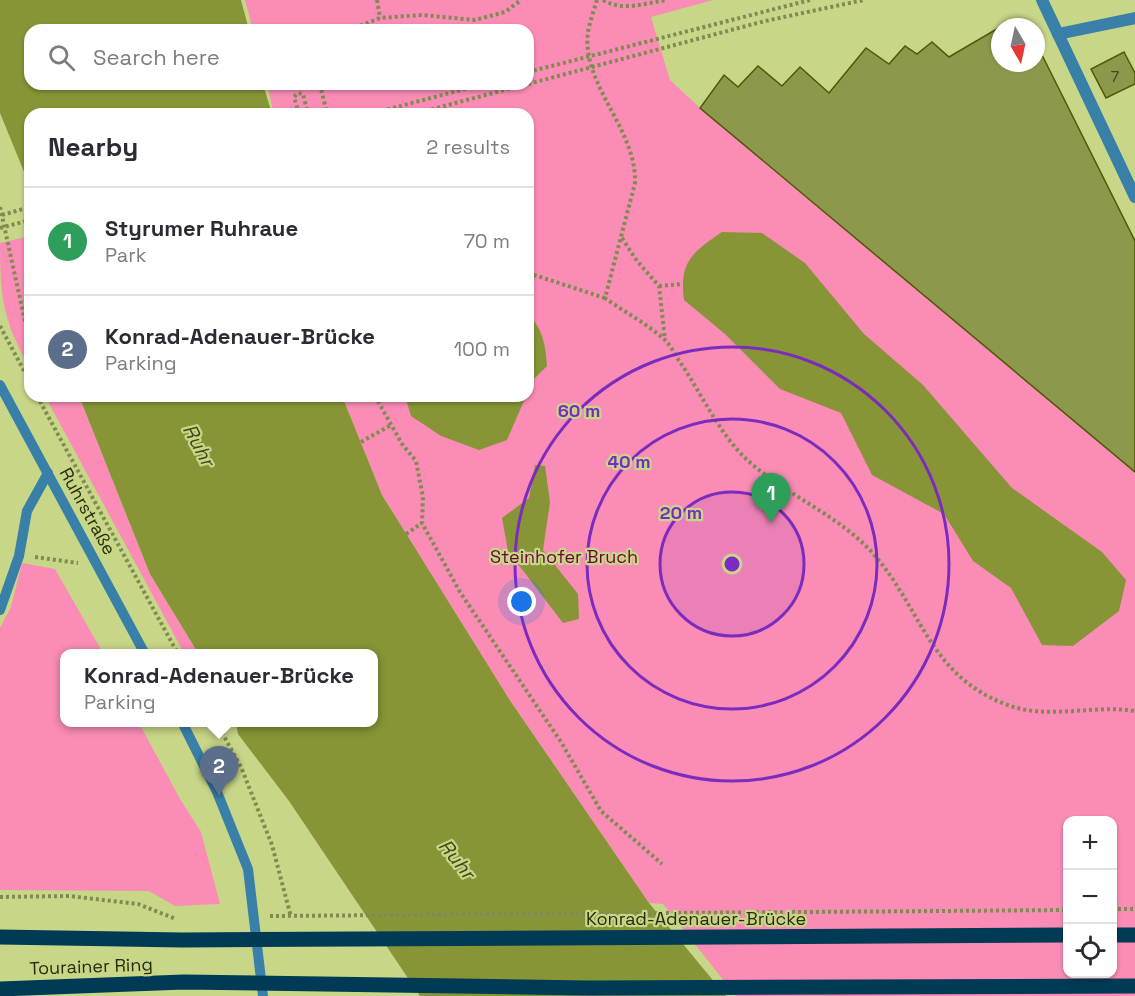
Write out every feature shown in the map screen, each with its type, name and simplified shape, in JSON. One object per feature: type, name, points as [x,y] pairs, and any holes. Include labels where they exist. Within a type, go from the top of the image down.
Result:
[{"type":"main road","name":"Konrad-Adenauer-Brücke","points":[[0,937],[183,940],[1063,935]]},
{"type":"main road","points":[[1117,935],[1135,935]]},
{"type":"main road","name":"Tourainer Ring","points":[[0,989],[184,982],[588,988],[1135,986]]},
{"type":"street","points":[[1042,0],[1135,197]]},
{"type":"street","points":[[1058,34],[1135,18]]},
{"type":"lane","name":"Ruhrstraße","points":[[0,385],[142,649]]},
{"type":"lane","points":[[0,610],[19,555],[27,511],[48,472]]},
{"type":"lane","points":[[184,727],[218,792],[248,869],[263,996]]},
{"type":"path","points":[[377,0],[380,18]]},
{"type":"path","points":[[364,24],[380,18],[422,15],[475,20],[505,12],[521,0]]},
{"type":"path","points":[[597,0],[588,32],[588,48],[598,84],[627,141],[635,170],[605,298]]},
{"type":"path","points":[[603,0],[614,7],[624,7],[667,0]]},
{"type":"path","points":[[534,70],[810,0]]},
{"type":"path","points":[[534,82],[765,21],[864,0]]},
{"type":"path","points":[[321,90],[325,108]]},
{"type":"path","points":[[393,108],[461,90]]},
{"type":"path","points":[[437,108],[505,90]]},
{"type":"path","points":[[297,108],[294,97],[298,93],[303,94],[306,108]]},
{"type":"path","points":[[0,207],[24,317]]},
{"type":"path","points":[[0,215],[24,209]]},
{"type":"path","points":[[0,228],[24,222]]},
{"type":"path","points":[[621,237],[637,261],[659,286],[665,340]]},
{"type":"path","points":[[534,275],[605,298],[665,340],[705,399],[725,437],[768,476],[847,528],[861,541],[890,576],[932,646],[956,674],[987,695],[1019,709],[1054,712],[1103,708],[1135,711]]},
{"type":"path","points":[[659,286],[682,284]]},
{"type":"path","points":[[0,326],[24,371]]},
{"type":"path","points":[[40,402],[175,649]]},
{"type":"path","points":[[378,402],[391,425],[416,460],[423,497],[422,523],[460,592],[561,742],[601,811],[662,864]]},
{"type":"path","points":[[361,442],[391,425]]},
{"type":"path","points":[[406,534],[422,523]]},
{"type":"path","points":[[218,727],[241,767],[272,845],[287,904]]},
{"type":"path","points":[[0,897],[69,896],[138,904],[179,920]]},
{"type":"path","points":[[1117,909],[1135,909]]},
{"type":"path","points":[[261,917],[1063,910]]},
{"type":"green space","name":"Steinhofer Bruch","points":[[245,0],[713,0],[651,17],[670,80],[700,108],[1135,472],[1135,996],[736,996],[663,904],[649,903],[511,702],[382,495],[344,402],[534,402],[534,108],[273,108],[268,90],[534,90],[534,24],[251,24]]},
{"type":"green space","points":[[24,237],[24,358],[14,337],[2,295],[0,243]]},
{"type":"green space","points":[[48,402],[81,402],[150,574],[196,649],[182,649]]},
{"type":"green space","points":[[22,563],[55,569],[101,649],[60,649],[60,727],[141,727],[180,799],[201,832],[220,904],[175,906],[149,891],[0,890],[0,628],[11,607]]},
{"type":"water","points":[[0,0],[241,0],[247,24],[24,24],[24,90],[265,90],[270,108],[24,108],[24,172],[0,113]]},
{"type":"water","points":[[722,232],[762,233],[805,263],[864,334],[923,385],[1012,488],[1102,552],[1126,580],[1119,611],[1073,646],[1042,645],[1011,588],[973,561],[944,514],[872,475],[841,413],[780,389],[725,334],[684,300],[684,276],[690,259]]},
{"type":"water","points":[[534,322],[545,345],[547,366],[534,379]]},
{"type":"water","name":"Ruhr","points":[[81,402],[344,402],[382,495],[511,702],[649,903],[726,996],[420,996],[289,801],[238,734],[237,727],[378,727],[378,649],[196,649],[150,574]]},
{"type":"water","points":[[407,402],[523,402],[507,440],[479,450],[441,436],[411,416]]},
{"type":"water","points":[[535,465],[545,466],[550,502],[543,550],[578,594],[579,619],[563,623],[508,551],[502,518],[529,498]]},
{"type":"building","points":[[991,32],[991,72],[1045,72],[1045,61],[1135,241],[1135,472],[700,108],[724,75],[738,87],[758,66],[782,86],[800,67],[829,93],[866,48],[889,64],[905,46],[917,54],[932,42],[949,57]]},
{"type":"building","points":[[1124,52],[1135,73],[1135,84],[1106,98],[1091,69]]},
{"type":"place","name":"Styrumer Ruhraue","points":[[771,523]]},
{"type":"place","name":"Konrad-Adenauer-Brücke","points":[[219,796]]}]
